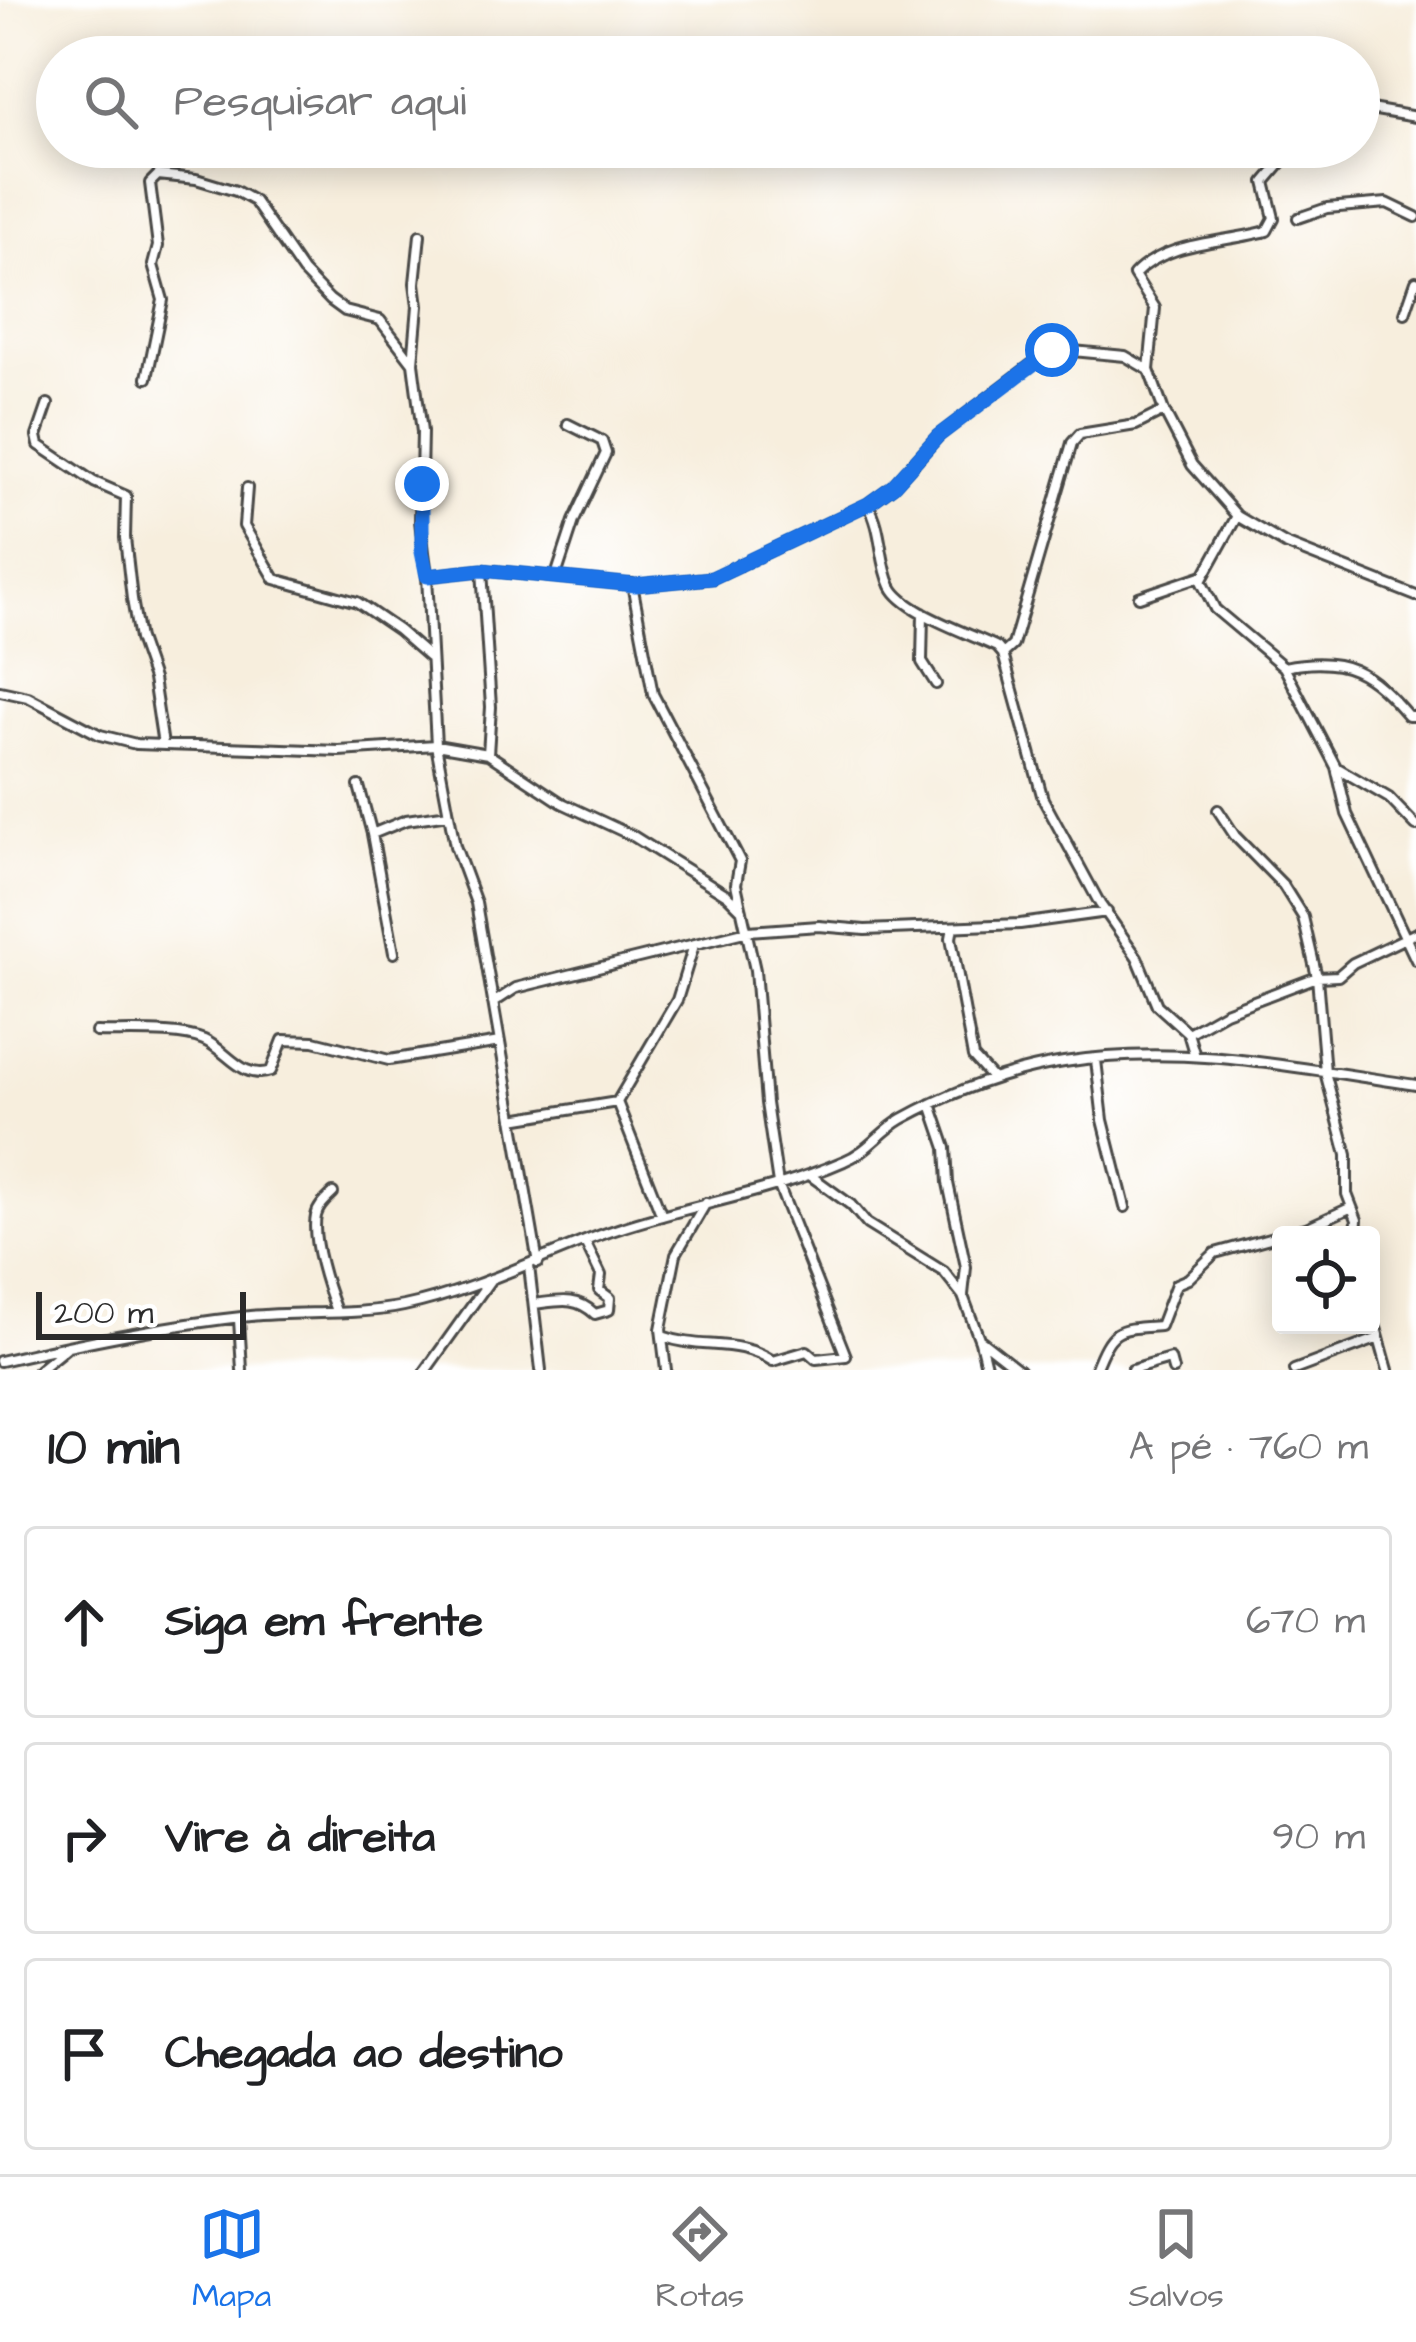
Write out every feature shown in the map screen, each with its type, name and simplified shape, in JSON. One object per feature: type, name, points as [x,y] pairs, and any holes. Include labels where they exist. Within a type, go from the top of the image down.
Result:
[{"type":"street","points":[[1380,111],[1416,117]]},
{"type":"street","points":[[1277,168],[1265,182],[1274,218],[1267,231],[1171,251],[1138,270],[1138,284],[1155,308],[1150,370],[1164,411],[1192,465],[1238,516],[1285,544],[1416,596]]},
{"type":"street","points":[[147,378],[164,300],[153,265],[158,246],[151,183],[158,175],[236,190],[254,202],[303,272],[330,300],[345,311],[380,320],[413,362]]},
{"type":"street","points":[[1298,218],[1328,208],[1387,203],[1416,217]]},
{"type":"street","points":[[421,235],[413,362],[422,432],[420,520],[436,745],[454,846],[476,902],[513,1119],[533,1264],[541,1370]]},
{"type":"street","points":[[1405,313],[1416,281]]},
{"type":"street","points":[[427,576],[482,570],[632,584],[712,578],[868,504],[893,486],[938,436],[1052,350],[1125,356],[1150,370]]},
{"type":"street","points":[[48,404],[37,436],[39,445],[94,482],[126,496],[132,599],[163,745]]},
{"type":"street","points":[[1003,654],[1013,645],[1072,443],[1080,434],[1136,425],[1164,411]]},
{"type":"street","points":[[556,577],[574,521],[607,453],[602,441],[568,424]]},
{"type":"street","points":[[247,488],[244,526],[275,579],[357,602],[430,658]]},
{"type":"street","points":[[868,504],[878,520],[891,586],[904,603],[998,647],[1003,654],[1043,799],[1106,912],[1137,956],[1157,1005],[1188,1034],[1194,1053]]},
{"type":"street","points":[[1238,516],[1201,581],[1215,610],[1284,668],[1336,767],[1347,814],[1411,936],[1416,960]]},
{"type":"street","points":[[482,570],[488,754]]},
{"type":"street","points":[[1139,597],[1205,574]]},
{"type":"street","points":[[632,584],[653,694],[740,861],[736,884],[748,931],[778,1184],[846,1356],[816,1359],[807,1351],[773,1361],[752,1347],[682,1343],[662,1336]]},
{"type":"street","points":[[923,612],[922,662],[936,684]]},
{"type":"street","points":[[1284,668],[1348,665],[1380,682],[1408,716],[1416,716]]},
{"type":"street","points":[[0,691],[28,697],[100,735],[136,744],[339,752],[436,745],[488,754],[562,802],[633,836],[728,896],[743,911]]},
{"type":"street","points":[[1336,767],[1389,798],[1416,826]]},
{"type":"street","points":[[359,787],[394,953]]},
{"type":"street","points":[[1218,810],[1235,836],[1283,885],[1304,917],[1317,976],[1325,1072],[1347,1155],[1347,1194],[1357,1226]]},
{"type":"street","points":[[372,834],[406,820],[449,814]]},
{"type":"street","points":[[493,1003],[516,988],[748,931],[1020,924],[1106,912]]},
{"type":"street","points":[[953,927],[951,938],[973,1057],[992,1078]]},
{"type":"street","points":[[1188,1034],[1226,1012],[1317,976],[1338,976],[1353,963],[1411,936]]},
{"type":"street","points":[[617,1102],[677,1000],[694,944]]},
{"type":"street","points":[[96,1032],[204,1040],[238,1066],[262,1074],[271,1071],[279,1042],[286,1040],[344,1047],[384,1060],[500,1042]]},
{"type":"street","points":[[0,1361],[122,1334],[240,1317],[403,1306],[662,1216],[811,1176],[857,1156],[897,1121],[932,1104],[992,1078],[1066,1061],[1194,1053],[1416,1085]]},
{"type":"street","points":[[1096,1060],[1103,1120],[1125,1207]]},
{"type":"street","points":[[513,1119],[617,1102]]},
{"type":"street","points":[[617,1102],[662,1216]]},
{"type":"street","points":[[932,1104],[946,1148],[948,1183],[966,1267],[963,1296]]},
{"type":"street","points":[[811,1176],[851,1205],[866,1224],[944,1272],[963,1296],[986,1370]]},
{"type":"street","points":[[333,1193],[321,1205],[315,1224],[322,1271],[336,1310]]},
{"type":"street","points":[[665,1370],[662,1336],[676,1254],[707,1202]]},
{"type":"street","points":[[1095,1370],[1107,1340],[1120,1328],[1160,1326],[1176,1284],[1188,1279],[1215,1252],[1306,1228],[1352,1207]]},
{"type":"street","points":[[534,1304],[564,1300],[582,1302],[596,1314],[609,1310],[610,1298],[599,1290],[601,1275],[585,1242]]},
{"type":"street","points":[[426,1370],[492,1278]]},
{"type":"street","points":[[240,1317],[242,1370]]},
{"type":"street","points":[[1378,1334],[1388,1370]]},
{"type":"street","points":[[1294,1370],[1379,1338]]},
{"type":"street","points":[[980,1340],[1019,1370]]},
{"type":"street","points":[[39,1370],[69,1345]]},
{"type":"street","points":[[1132,1370],[1170,1359],[1173,1370]]},
{"type":"route","points":[[422,484],[420,520],[427,576],[482,570],[635,585],[712,578],[868,504],[893,486],[938,436],[1052,350]]}]
